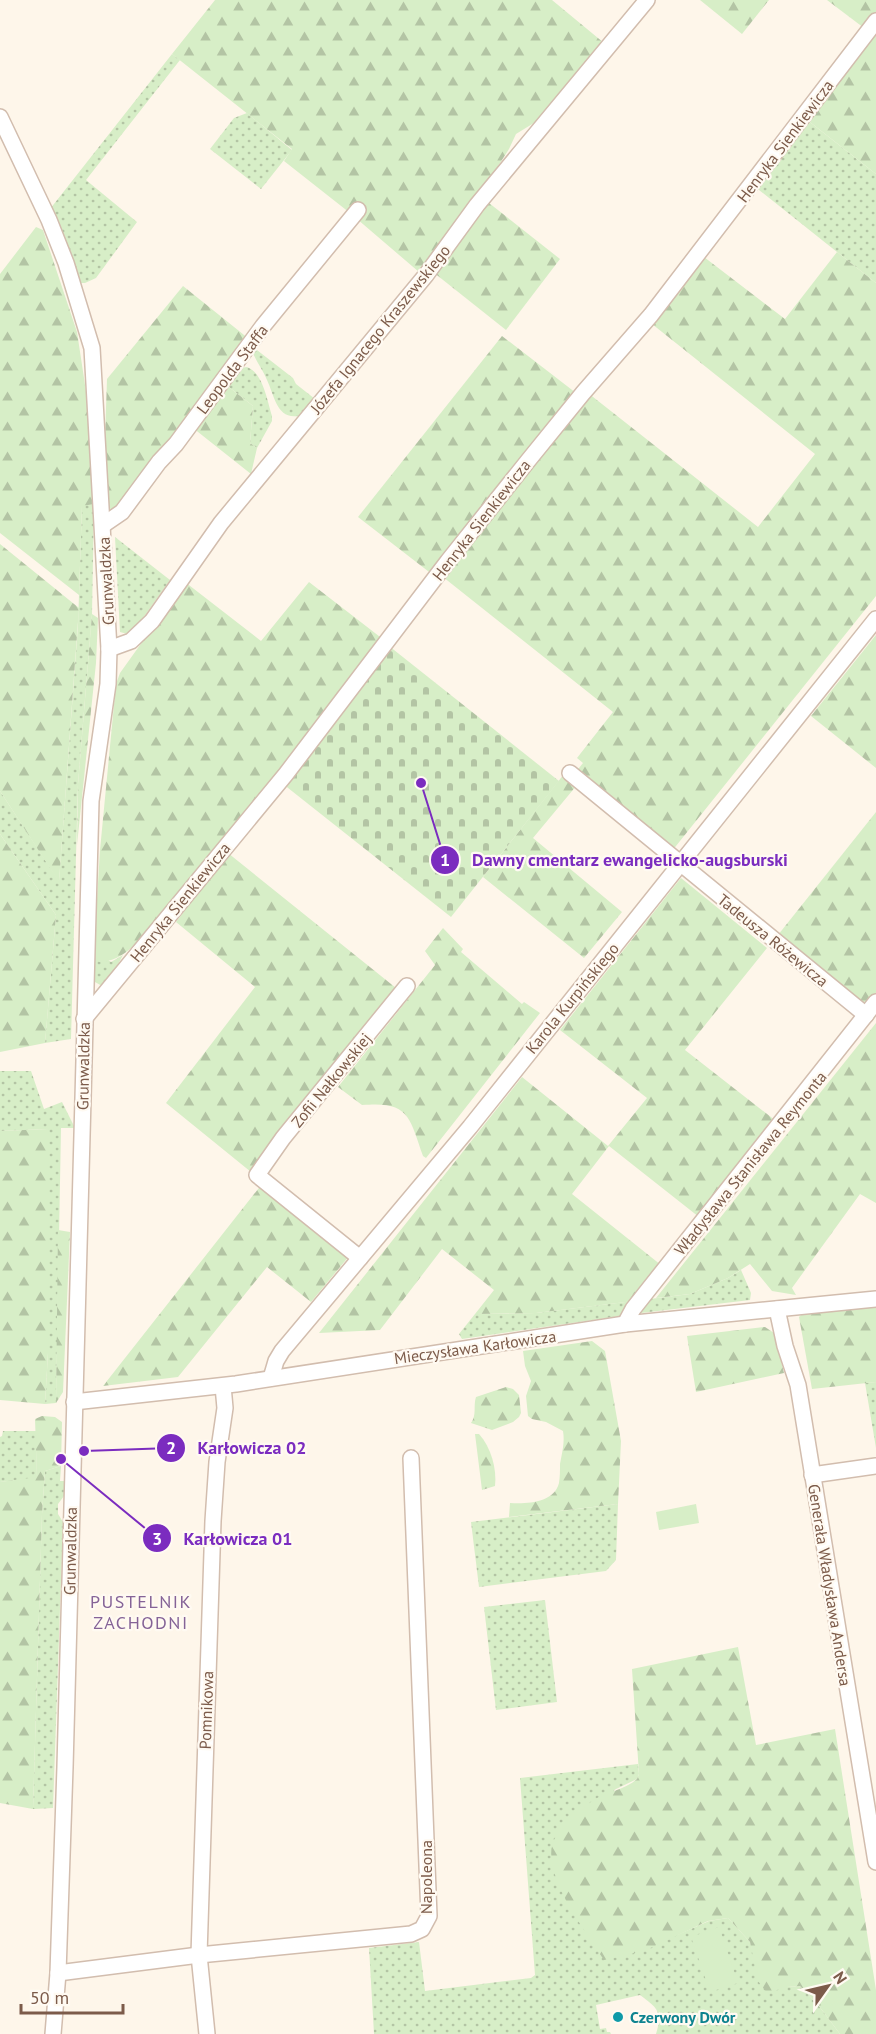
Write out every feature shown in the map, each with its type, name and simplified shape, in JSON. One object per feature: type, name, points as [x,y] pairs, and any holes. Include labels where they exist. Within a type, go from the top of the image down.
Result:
[{"type":"street","name":"Józefa Ignacego Kraszewskiego","points":[[109,649],[131,641],[152,621],[221,523],[426,275],[477,205],[646,0]]},
{"type":"street","name":"Henryka Sienkiewicza","points":[[84,1019],[286,774],[448,561],[527,462],[658,306],[876,21]]},
{"type":"street","name":"Grunwaldzka","points":[[0,117],[49,220],[66,263],[88,333],[94,364],[109,649],[108,684],[92,801],[58,1973],[53,2034]]},
{"type":"street","name":"Leopolda Staffa","points":[[103,525],[122,512],[159,462],[176,444],[263,326],[358,210]]},
{"type":"street","name":"Karola Kurpińskiego","points":[[271,1378],[282,1351],[470,1127],[876,619]]},
{"type":"street","name":"Tadeusza Różewicza","points":[[570,773],[866,1015]]},
{"type":"street","name":"Zofii Nałkowskiej","points":[[360,1258],[257,1175],[283,1138],[407,986]]},
{"type":"street","name":"Władysława Stanisława Reymonta","points":[[625,1324],[633,1309],[876,1002]]},
{"type":"street","name":"Mieczysława Karłowicza","points":[[74,1402],[223,1386],[625,1324],[876,1299]]},
{"type":"street","name":"Generała Władysława Andersa","points":[[777,1309],[784,1346],[798,1384],[876,1862]]},
{"type":"street","name":"Pomnikowa","points":[[207,2034],[199,1955],[213,1521],[217,1462],[225,1408],[223,1386]]},
{"type":"street","name":"Napoleona","points":[[58,1973],[199,1955],[411,1934],[422,1929],[429,1916],[411,1458]]},
{"type":"street","points":[[812,1475],[876,1466]]},
{"type":"green space","points":[[215,0],[552,0],[604,43],[542,118],[516,134],[484,188],[419,272],[284,161],[292,149],[172,54]]},
{"type":"green space","points":[[700,0],[769,0],[742,34]]},
{"type":"green space","points":[[827,0],[876,0],[876,13],[864,28]]},
{"type":"green space","points":[[876,28],[876,174],[806,119]]},
{"type":"green space","points":[[172,54],[180,60],[86,180],[137,222],[96,278],[79,283],[50,209]]},
{"type":"green space","points":[[247,113],[292,150],[261,189],[210,149],[234,118]]},
{"type":"green space","points":[[806,119],[876,174],[876,283],[754,186]]},
{"type":"green space","points":[[489,203],[560,259],[506,330],[433,272]]},
{"type":"green space","points":[[36,227],[43,230],[77,332],[89,411],[94,504],[82,506],[79,595],[0,533],[0,274]]},
{"type":"green space","points":[[837,252],[876,283],[876,596],[672,851],[575,773],[583,763],[577,758],[613,712],[443,577],[588,393],[758,527],[815,454],[652,324],[704,257],[785,319]]},
{"type":"green space","points":[[183,286],[249,339],[121,503],[112,510],[107,506],[105,438],[107,379]]},
{"type":"green space","points":[[502,336],[576,393],[433,575],[358,517]]},
{"type":"green space","points":[[253,347],[293,378],[296,384],[315,399],[302,415],[287,415],[278,406],[252,351]]},
{"type":"green space","points":[[247,367],[261,381],[272,416],[272,421],[257,448],[250,443],[253,406],[225,384],[240,368]]},
{"type":"green space","points":[[225,384],[253,406],[250,443],[257,448],[251,474],[193,428]]},
{"type":"green space","points":[[94,504],[92,614],[78,784],[71,1039],[45,1043],[56,915],[0,834],[0,791],[59,881],[78,625],[82,505]]},
{"type":"green space","points":[[115,537],[170,580],[131,635],[120,632]]},
{"type":"green space","points":[[0,544],[79,608],[59,882],[0,791]]},
{"type":"green space","points":[[185,582],[261,641],[309,582],[384,640],[159,919],[125,953],[117,958],[99,962],[94,950],[100,850],[116,684],[120,673]]},
{"type":"green space","points":[[92,614],[98,618],[96,663],[77,845],[78,784]]},
{"type":"green space","points":[[876,635],[876,768],[811,716]]},
{"type":"green space","points":[[389,646],[559,781],[451,917],[283,784]]},
{"type":"green space","points":[[564,774],[577,785],[533,838],[622,912],[584,958],[483,877]]},
{"type":"green space","points":[[876,812],[876,996],[868,1006],[778,935]]},
{"type":"green space","points":[[0,834],[56,915],[45,1043],[0,1052]]},
{"type":"green space","points":[[228,853],[396,988],[251,1172],[166,1103],[255,987],[176,922]]},
{"type":"green space","points":[[681,878],[767,948],[685,1050],[776,1121],[699,1217],[609,1146],[572,1194],[661,1265],[634,1301],[536,1313],[475,1314],[494,1290],[442,1249],[380,1330],[319,1333],[522,1077],[608,1146],[647,1098],[560,1030]]},
{"type":"green space","points":[[443,928],[463,949],[461,952],[522,1004],[524,1002],[540,1013],[426,1158],[423,1156],[410,1121],[405,1114],[389,1106],[362,1105],[338,1087],[435,965],[425,951]]},
{"type":"green space","points":[[94,950],[111,962],[123,955],[108,983],[102,986],[95,982]]},
{"type":"green space","points":[[876,1023],[876,1203],[860,1194],[792,1288],[796,1295],[772,1291],[750,1264],[728,1278],[690,1294],[656,1298]]},
{"type":"green space","points":[[0,1071],[31,1071],[44,1109],[62,1102],[75,1128],[61,1128],[56,1403],[45,1404],[48,1353],[48,1129],[0,1131]]},
{"type":"green space","points":[[48,1129],[48,1353],[45,1404],[0,1400],[0,1131]]},
{"type":"green space","points":[[262,1184],[350,1255],[311,1302],[267,1267],[178,1377],[103,1386]]},
{"type":"green space","points":[[58,1230],[70,1232],[63,1392],[56,1403]]},
{"type":"green space","points":[[741,1270],[751,1293],[750,1300],[462,1339],[459,1334],[475,1314],[536,1313],[690,1294]]},
{"type":"green space","points":[[876,1303],[876,1382],[812,1389],[799,1317],[805,1311]]},
{"type":"green space","points":[[765,1327],[774,1333],[784,1373],[696,1392],[687,1336]]},
{"type":"green space","points":[[592,1341],[605,1351],[621,1441],[618,1504],[509,1517],[510,1503],[539,1501],[552,1495],[556,1490],[559,1483],[563,1443],[563,1431],[528,1416],[526,1396],[531,1381],[525,1366],[523,1351]]},
{"type":"green space","points":[[876,1382],[876,1448],[865,1383]]},
{"type":"green space","points":[[506,1387],[513,1389],[519,1395],[521,1413],[519,1417],[513,1422],[492,1430],[471,1423],[474,1417],[476,1397]]},
{"type":"green space","points":[[42,1416],[55,1417],[62,1422],[61,1466],[45,1471],[33,1809],[0,1803],[0,1482],[37,1477],[35,1419]]},
{"type":"green space","points":[[3,1431],[36,1431],[37,1478],[0,1482],[0,1437]]},
{"type":"green space","points":[[475,1434],[479,1434],[487,1445],[495,1473],[495,1486],[482,1490]]},
{"type":"green space","points":[[61,1466],[60,1481],[64,1481],[64,1496],[58,1504],[58,1514],[63,1522],[53,1808],[33,1809],[45,1471]]},
{"type":"green space","points":[[618,1504],[616,1560],[606,1571],[479,1587],[471,1522]]},
{"type":"green space","points":[[696,1504],[699,1523],[659,1530],[656,1512]]},
{"type":"green space","points":[[545,1600],[557,1702],[496,1710],[484,1607]]},
{"type":"green space","points":[[738,1647],[756,1745],[835,1729],[876,1990],[876,2034],[840,2034],[800,1986],[767,1993],[758,1981],[750,1942],[728,1918],[708,1921],[644,1951],[604,1960],[569,1905],[555,1874],[551,1859],[552,1845],[563,1827],[592,1801],[632,1783],[639,1774],[632,1669]]},
{"type":"green space","points":[[638,1764],[637,1779],[614,1790],[677,1935],[709,1921],[728,1918],[750,1942],[755,1959],[787,1987],[800,1986],[840,2034],[656,2034],[659,2020],[657,2011],[640,1995],[596,2005],[600,2029],[606,2028],[611,2034],[374,2034],[369,1948],[419,1942],[425,1991],[531,1978],[535,1975],[520,1778]]},
{"type":"green space","points":[[719,1927],[738,1983],[710,1992],[691,1937]]},
{"type":"place","name":"Dawny cmentarz ewangelicko-augsburski","points":[[421,783]]},
{"type":"place","name":"Karłowicza 02","points":[[84,1451]]},
{"type":"place","name":"Karłowicza 01","points":[[61,1459]]},
{"type":"place","name":"Czerwony Dwór","points":[[618,2017]]},
{"type":"district","name":"PUSTELNIK ZACHODNI","points":[[141,1611]]}]
